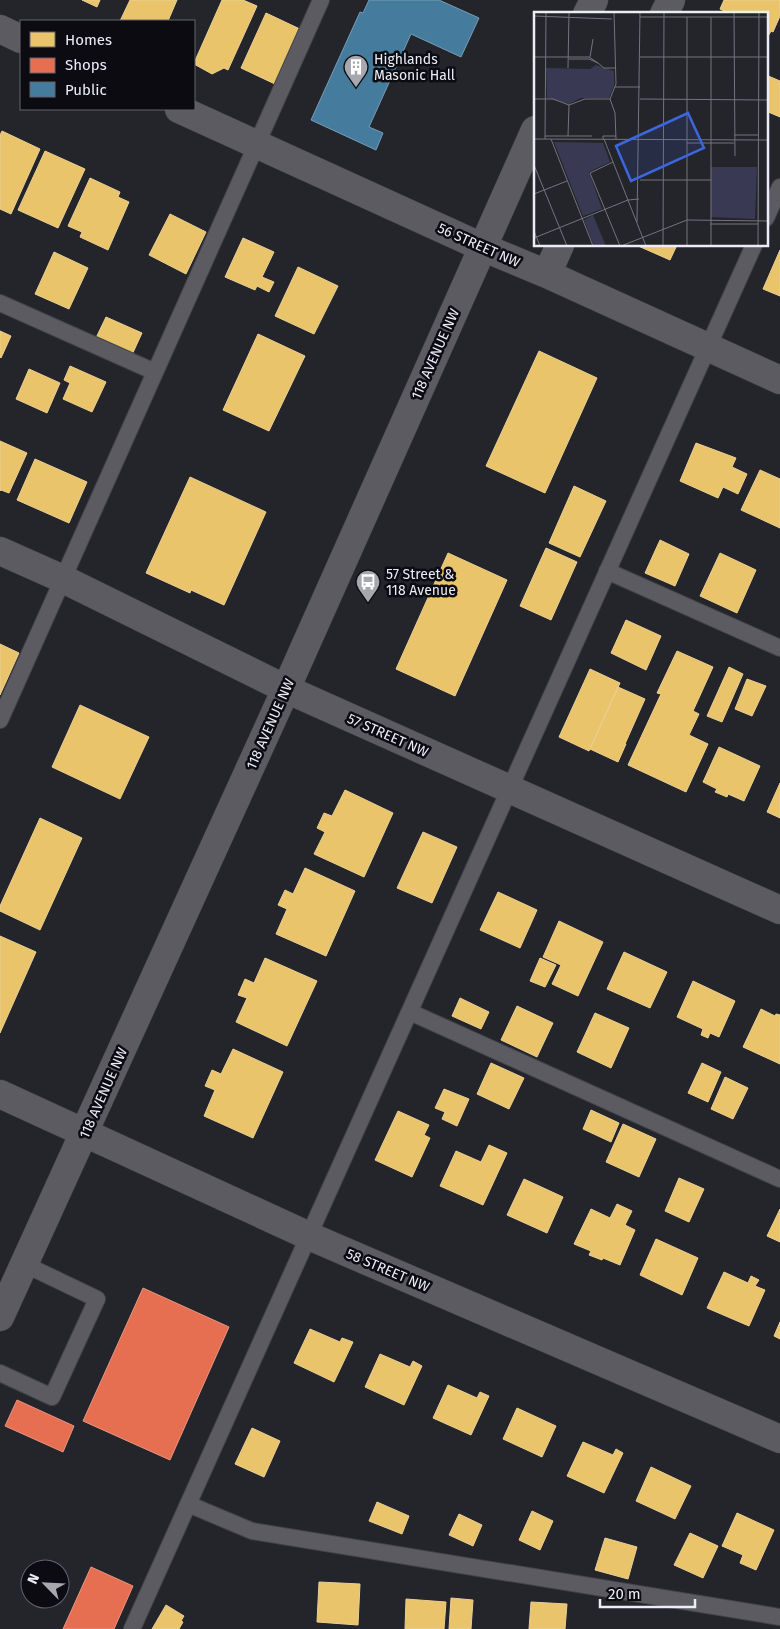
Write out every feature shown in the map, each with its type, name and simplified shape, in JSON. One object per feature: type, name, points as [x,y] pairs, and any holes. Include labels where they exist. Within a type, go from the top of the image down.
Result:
[{"type":"street","points":[[588,12],[594,0]]},
{"type":"street","points":[[665,12],[671,0]]},
{"type":"street","points":[[0,29],[20,38]]},
{"type":"street","name":"56 STREET NW","points":[[181,110],[780,380]]},
{"type":"street","name":"118 AVENUE NW","points":[[0,1316],[286,689],[534,132]]},
{"type":"street","points":[[547,274],[560,246]]},
{"type":"street","name":"57 STREET NW","points":[[0,551],[63,579],[286,689],[780,910]]},
{"type":"street","name":"58 STREET NW","points":[[0,1094],[309,1236],[780,1439]]},
{"type":"lane","points":[[0,720],[321,0]]},
{"type":"lane","points":[[768,214],[780,187]]},
{"type":"lane","points":[[132,1629],[754,246]]},
{"type":"lane","points":[[0,303],[155,372]]},
{"type":"lane","points":[[607,571],[780,648]]},
{"type":"lane","points":[[410,1012],[780,1178]]},
{"type":"lane","points":[[0,1373],[52,1397],[97,1299],[24,1264]]},
{"type":"lane","points":[[188,1504],[252,1531],[780,1617]]},
{"type":"building: Homes","points":[[82,0],[100,0],[97,7]]},
{"type":"building: Homes","points":[[130,0],[177,0],[168,20],[120,20]]},
{"type":"building: Homes","points":[[222,0],[243,0],[257,6],[228,70],[224,68],[212,74],[195,65]]},
{"type":"building: Homes","points":[[724,0],[780,0],[780,16],[773,32],[771,31],[768,36],[768,12],[724,12],[720,9]]},
{"type":"building: Homes","points":[[266,13],[302,30],[277,85],[241,68]]},
{"type":"building: Homes","points":[[768,76],[780,81],[780,117],[768,112]]},
{"type":"building: Homes","points":[[2,131],[40,149],[11,214],[0,209],[0,135]]},
{"type":"building: Homes","points":[[45,151],[85,169],[58,228],[18,210]]},
{"type":"building: Homes","points":[[90,178],[120,192],[118,197],[129,202],[108,250],[80,237],[82,232],[68,226]]},
{"type":"building: Homes","points":[[170,214],[206,232],[186,274],[149,255]]},
{"type":"building: Homes","points":[[243,238],[274,252],[262,277],[274,282],[269,292],[257,286],[255,290],[225,277]]},
{"type":"building: Homes","points":[[638,246],[677,246],[670,260]]},
{"type":"building: Homes","points":[[780,250],[780,296],[763,289]]},
{"type":"building: Homes","points":[[54,252],[88,268],[69,309],[35,294]]},
{"type":"building: Homes","points":[[298,267],[338,286],[314,334],[275,316]]},
{"type":"building: Homes","points":[[106,317],[142,333],[131,357],[95,340]]},
{"type":"building: Homes","points":[[0,331],[11,336],[1,358],[0,357]]},
{"type":"building: Homes","points":[[258,334],[305,356],[269,431],[223,410]]},
{"type":"building: Homes","points":[[539,351],[597,378],[545,493],[486,466]]},
{"type":"building: Homes","points":[[70,366],[106,382],[92,412],[63,399],[70,383],[64,380]]},
{"type":"building: Homes","points":[[29,369],[60,383],[47,413],[16,399]]},
{"type":"building: Homes","points":[[0,441],[27,453],[9,493],[0,491]]},
{"type":"building: Homes","points":[[696,443],[736,458],[732,467],[747,474],[738,494],[723,487],[718,498],[680,481]]},
{"type":"building: Homes","points":[[35,459],[87,482],[69,523],[17,500]]},
{"type":"building: Homes","points":[[760,470],[780,479],[780,528],[741,510]]},
{"type":"building: Homes","points":[[190,477],[266,512],[224,605],[191,590],[190,593],[146,573]]},
{"type":"building: Homes","points":[[574,486],[606,501],[580,557],[549,543]]},
{"type":"building: Homes","points":[[660,540],[689,554],[675,586],[645,573]]},
{"type":"building: Homes","points":[[546,548],[577,562],[551,620],[520,606]]},
{"type":"building: Homes","points":[[448,553],[507,580],[455,696],[396,669]]},
{"type":"building: Homes","points":[[720,553],[756,570],[737,613],[700,596]]},
{"type":"building: Homes","points":[[626,620],[661,636],[646,670],[611,653]]},
{"type":"building: Homes","points":[[0,644],[19,653],[0,695]]},
{"type":"building: Homes","points":[[677,651],[713,667],[693,711],[699,714],[689,735],[708,744],[686,792],[628,765],[661,694],[657,693]]},
{"type":"building: Homes","points":[[729,667],[743,674],[722,722],[707,716]]},
{"type":"building: Homes","points":[[590,669],[620,683],[589,751],[559,737]]},
{"type":"building: Homes","points":[[747,679],[766,686],[752,716],[735,709]]},
{"type":"building: Homes","points":[[618,687],[645,699],[618,762],[590,749]]},
{"type":"building: Homes","points":[[80,705],[149,737],[120,799],[52,767]]},
{"type":"building: Homes","points":[[719,747],[760,766],[744,801],[728,794],[727,797],[715,792],[717,789],[703,782]]},
{"type":"building: Homes","points":[[780,783],[780,818],[767,812]]},
{"type":"building: Homes","points":[[345,790],[393,813],[364,877],[314,854],[325,832],[317,828],[324,813],[332,816]]},
{"type":"building: Homes","points":[[40,818],[82,838],[40,930],[0,911],[0,906]]},
{"type":"building: Homes","points":[[423,832],[457,847],[432,903],[397,888]]},
{"type":"building: Homes","points":[[305,868],[355,891],[326,956],[276,934],[287,909],[278,905],[285,890],[293,894]]},
{"type":"building: Homes","points":[[498,892],[537,910],[520,948],[480,930]]},
{"type":"building: Homes","points":[[559,921],[603,942],[578,996],[552,984],[561,965],[543,957]]},
{"type":"building: Homes","points":[[0,936],[36,952],[0,1033]]},
{"type":"building: Homes","points":[[624,952],[667,972],[650,1008],[607,989]]},
{"type":"building: Homes","points":[[265,958],[317,981],[287,1046],[236,1022],[247,998],[238,995],[245,979],[254,983]]},
{"type":"building: Homes","points":[[540,958],[556,965],[545,987],[530,981]]},
{"type":"building: Homes","points":[[693,981],[735,1001],[719,1037],[710,1033],[708,1038],[701,1035],[703,1029],[677,1017]]},
{"type":"building: Homes","points":[[460,998],[489,1012],[481,1029],[452,1016]]},
{"type":"building: Homes","points":[[517,1006],[553,1023],[537,1057],[501,1040]]},
{"type":"building: Homes","points":[[761,1009],[775,1016],[776,1014],[780,1015],[780,1064],[743,1047]]},
{"type":"building: Homes","points":[[595,1013],[629,1028],[611,1068],[577,1052]]},
{"type":"building: Homes","points":[[233,1049],[283,1072],[253,1138],[204,1116],[215,1090],[205,1086],[212,1070],[221,1074]]},
{"type":"building: Homes","points":[[491,1063],[524,1078],[509,1109],[477,1094]]},
{"type":"building: Homes","points":[[702,1063],[721,1072],[708,1102],[688,1093]]},
{"type":"building: Homes","points":[[725,1077],[748,1088],[733,1119],[711,1109]]},
{"type":"building: Homes","points":[[444,1089],[469,1099],[457,1126],[442,1119],[445,1112],[435,1108]]},
{"type":"building: Homes","points":[[591,1110],[619,1123],[611,1142],[583,1129]]},
{"type":"building: Homes","points":[[398,1111],[429,1125],[424,1135],[430,1138],[412,1177],[375,1160]]},
{"type":"building: Homes","points":[[623,1124],[656,1139],[639,1177],[606,1162]]},
{"type":"building: Homes","points":[[489,1145],[507,1153],[483,1205],[440,1186],[456,1151],[481,1162]]},
{"type":"building: Homes","points":[[679,1178],[704,1189],[689,1222],[665,1211]]},
{"type":"building: Homes","points":[[524,1179],[563,1197],[547,1233],[507,1215]]},
{"type":"building: Homes","points":[[617,1204],[632,1211],[625,1225],[635,1230],[620,1265],[589,1255],[591,1251],[574,1244],[591,1209],[610,1218]]},
{"type":"building: Homes","points":[[780,1209],[780,1242],[767,1236]]},
{"type":"building: Homes","points":[[656,1239],[698,1258],[682,1295],[640,1275]]},
{"type":"building: Homes","points":[[724,1272],[748,1283],[751,1276],[759,1280],[755,1286],[765,1290],[749,1326],[707,1308]]},
{"type":"building: Homes","points":[[780,1322],[780,1339],[774,1336]]},
{"type":"building: Homes","points":[[310,1329],[340,1342],[342,1338],[353,1342],[334,1382],[294,1363]]},
{"type":"building: Homes","points":[[380,1354],[410,1367],[413,1361],[422,1366],[404,1405],[365,1387]]},
{"type":"building: Homes","points":[[448,1385],[477,1398],[480,1392],[489,1396],[471,1435],[433,1418]]},
{"type":"building: Homes","points":[[517,1408],[556,1426],[542,1457],[503,1439]]},
{"type":"building: Homes","points":[[252,1428],[280,1441],[264,1477],[235,1464]]},
{"type":"building: Homes","points":[[583,1442],[613,1455],[616,1449],[623,1453],[604,1493],[567,1476]]},
{"type":"building: Homes","points":[[651,1467],[691,1486],[675,1519],[636,1501]]},
{"type":"building: Homes","points":[[377,1502],[409,1516],[402,1534],[369,1521]]},
{"type":"building: Homes","points":[[532,1511],[553,1521],[540,1550],[519,1540]]},
{"type":"building: Homes","points":[[737,1513],[774,1530],[756,1570],[740,1563],[743,1555],[722,1546]]},
{"type":"building: Homes","points":[[459,1514],[482,1525],[473,1546],[449,1535]]},
{"type":"building: Homes","points":[[690,1533],[718,1546],[703,1578],[674,1565]]},
{"type":"building: Homes","points":[[605,1538],[637,1547],[628,1579],[595,1570]]},
{"type":"building: Homes","points":[[319,1582],[360,1584],[358,1625],[317,1622]]},
{"type":"building: Homes","points":[[451,1598],[473,1600],[471,1629],[449,1629]]},
{"type":"building: Homes","points":[[406,1599],[446,1602],[444,1629],[405,1629]]},
{"type":"building: Homes","points":[[531,1602],[567,1604],[565,1629],[529,1629]]},
{"type":"building: Homes","points":[[166,1605],[184,1616],[179,1629],[152,1629]]},
{"type":"building: Shops","points":[[143,1288],[229,1327],[170,1460],[83,1421]]},
{"type":"building: Shops","points":[[17,1400],[74,1426],[63,1452],[5,1426]]},
{"type":"building: Shops","points":[[91,1567],[133,1586],[114,1629],[63,1629]]},
{"type":"building: Public","name":"Highlands Masonic Hall","points":[[369,0],[439,0],[479,18],[461,57],[411,34],[369,127],[383,133],[376,150],[311,120],[360,12],[363,13]]},
{"type":"place","name":"Highlands Masonic Hall","points":[[356,88]]},
{"type":"place","name":"57 Street & 118 Avenue","points":[[368,603]]}]
